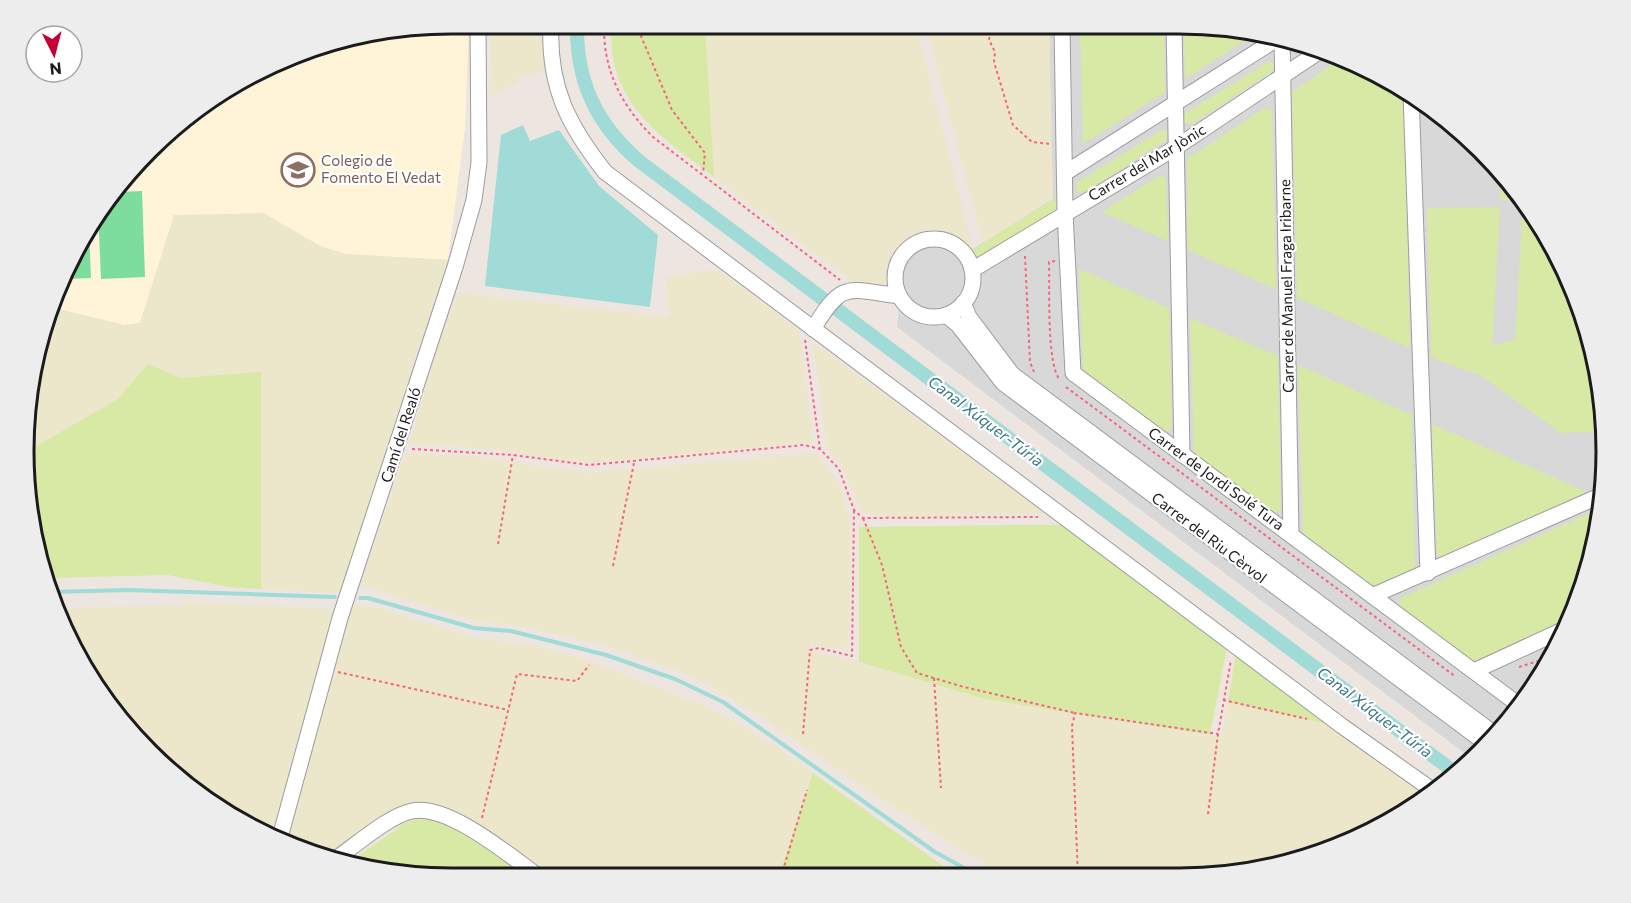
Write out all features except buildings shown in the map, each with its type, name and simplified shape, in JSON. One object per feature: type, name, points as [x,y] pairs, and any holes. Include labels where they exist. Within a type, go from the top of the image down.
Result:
[{"type":"street","name":"Camí del Realó","points":[[281,832],[340,618],[455,267],[474,200],[479,162],[478,34]]},
{"type":"street","points":[[551,34],[551,57],[565,112],[583,144],[605,172],[815,325],[1234,645],[1427,786]]},
{"type":"street","name":"Carrer de Jordi Solé Tura","points":[[1062,34],[1065,212],[1073,373],[1513,701]]},
{"type":"street","points":[[1174,34],[1182,455]]},
{"type":"street","points":[[1065,173],[1269,45]]},
{"type":"street","name":"Carrer de Manuel Fraga Iribarne","points":[[1282,48],[1291,535]]},
{"type":"street","name":"Carrer del Mar Jònic","points":[[972,270],[1065,212],[1175,148],[1312,56]]},
{"type":"street","points":[[1411,105],[1428,573]]},
{"type":"street","points":[[934,239],[958,248],[972,270],[969,293],[963,303],[946,315],[924,316],[905,305],[895,283],[900,258],[909,248],[934,239]]},
{"type":"street","points":[[815,325],[844,292],[899,296]]},
{"type":"street","name":"Carrer del Riu Cèrvol","points":[[963,303],[969,317],[1012,374],[1489,730]]},
{"type":"street","name":"Carrer del Riu Cèrvol","points":[[946,315],[958,325],[1003,383],[1480,740]]},
{"type":"street","points":[[1372,596],[1594,499]]},
{"type":"street","points":[[1474,671],[1554,634]]},
{"type":"street","points":[[343,854],[395,818],[411,811],[429,809],[443,814],[526,868]]},
{"type":"path","points":[[604,34],[605,55],[610,73],[625,106],[653,137],[703,175],[844,292]]},
{"type":"path","points":[[640,34],[672,110],[705,153],[703,175]]},
{"type":"path","points":[[990,34],[989,40],[995,52],[994,62],[1013,126],[1032,142],[1064,145]]},
{"type":"path","points":[[1024,238],[1030,362],[1035,375]]},
{"type":"path","points":[[815,325],[804,342],[820,449]]},
{"type":"path","points":[[397,447],[513,455],[589,465],[634,463],[804,445],[820,449],[839,469],[854,510],[852,656],[819,648],[810,650],[803,734]]},
{"type":"path","points":[[498,544],[513,455]]},
{"type":"path","points":[[613,567],[634,463]]},
{"type":"path","points":[[854,510],[863,518],[882,565],[901,647],[917,673],[1075,713],[1218,734]]},
{"type":"path","points":[[863,518],[1039,517]]},
{"type":"path","points":[[1208,814],[1223,700],[1234,645]]},
{"type":"path","points":[[1510,670],[1541,660]]},
{"type":"path","points":[[477,835],[517,674],[577,681],[589,665]]},
{"type":"path","points":[[336,672],[508,710]]},
{"type":"path","points":[[934,678],[941,788]]},
{"type":"path","points":[[1223,700],[1310,719]]},
{"type":"path","points":[[1075,713],[1072,726],[1078,868]]},
{"type":"path","points":[[784,868],[807,790]]},
{"type":"shaded area","name":"Colegio de Fomento El Vedat","points":[[469,34],[465,128],[448,260],[345,254],[320,246],[263,213],[140,323],[124,325],[60,309],[90,243],[105,220],[138,177],[177,138],[243,90],[292,66],[317,57],[397,38]]},
{"type":"shaded area","points":[[491,34],[547,34],[545,71],[516,78],[517,82],[489,96]]},
{"type":"shaded area","points":[[706,34],[918,34],[973,249],[961,238],[950,233],[931,230],[920,233],[905,242],[893,258],[889,272],[890,288],[863,290],[714,177]]},
{"type":"shaded area","points":[[928,34],[1049,34],[1053,199],[983,243]]},
{"type":"shaded area","points":[[1049,34],[1207,35],[1261,43],[1314,57],[1364,78],[1411,105],[1454,138],[1493,177],[1510,198],[1541,243],[1565,292],[1574,317],[1593,397],[1596,424],[1596,479],[1582,559],[1565,611],[1541,660],[1526,683],[1493,726],[1466,754],[897,327],[899,307],[890,288],[890,267],[898,250],[905,242],[929,231],[945,231],[961,238],[973,249],[1052,199]]},
{"type":"shaded area","points":[[263,213],[320,246],[345,254],[448,260],[430,332],[345,593],[261,589],[261,372],[180,378],[148,364],[118,399],[34,447],[38,397],[43,370],[60,309],[124,325],[140,323],[174,215]]},
{"type":"shaded area","points":[[717,269],[799,330],[814,442],[587,463],[469,447],[409,444],[443,331],[458,293],[669,317],[666,277]]},
{"type":"shaded area","points":[[813,344],[1046,514],[902,516],[872,515],[861,511],[843,469],[829,452]]},
{"type":"shaded area","points":[[405,453],[473,456],[586,473],[817,453],[839,484],[851,524],[849,641],[846,647],[841,649],[811,645],[811,651],[859,662],[985,699],[1221,738],[1228,702],[1332,725],[1421,791],[1388,813],[1339,837],[1287,854],[1234,865],[1207,868],[990,868],[867,790],[747,707],[687,674],[602,644],[509,624],[476,621],[361,585]]},
{"type":"shaded area","points":[[185,602],[335,609],[275,829],[243,813],[220,798],[177,765],[157,746],[138,726],[105,683],[90,660],[65,608],[184,605]]},
{"type":"shaded area","points":[[354,605],[381,609],[478,638],[535,646],[585,659],[707,707],[762,737],[813,773],[782,868],[544,868],[477,824],[450,810],[432,805],[344,854],[287,835],[342,636]]},
{"type":"green space","points":[[612,34],[706,34],[714,177],[674,147],[640,114],[617,75],[612,51]]},
{"type":"green space","points":[[1080,34],[1164,34],[1165,92],[1083,144]]},
{"type":"green space","points":[[1184,34],[1246,40],[1185,79]]},
{"type":"green space","points":[[1270,61],[1274,64],[1272,72],[1192,124],[1184,123],[1185,113]]},
{"type":"green space","points":[[1333,64],[1388,90],[1404,101],[1410,348],[1297,298],[1292,92]]},
{"type":"green space","points":[[1263,109],[1269,109],[1272,112],[1276,289],[1188,250],[1187,159]]},
{"type":"green space","points":[[1164,129],[1168,133],[1166,140],[1084,193],[1076,192],[1077,182]]},
{"type":"green space","points":[[1163,176],[1166,180],[1168,241],[1102,212],[1157,177]]},
{"type":"green space","points":[[1501,187],[1512,201],[1500,199]]},
{"type":"green space","points":[[142,191],[145,277],[101,279],[99,230],[126,192]]},
{"type":"green space","points":[[1056,198],[1060,201],[1059,209],[978,260],[972,250]]},
{"type":"green space","points":[[1500,207],[1492,346],[1515,339],[1522,215],[1541,243],[1565,292],[1574,317],[1588,370],[1596,431],[1561,433],[1481,376],[1431,357],[1427,208]]},
{"type":"green space","points":[[90,244],[91,278],[72,279]]},
{"type":"green space","points":[[1079,269],[1169,308],[1172,425],[1169,431],[1164,431],[1083,370]]},
{"type":"green space","points":[[1190,318],[1278,356],[1281,507],[1278,512],[1273,513],[1194,453]]},
{"type":"green space","points":[[148,364],[180,378],[261,372],[261,589],[229,587],[168,575],[55,578],[38,506],[34,447],[118,399]]},
{"type":"green space","points":[[1298,365],[1412,415],[1415,565],[1413,570],[1377,586],[1371,584],[1338,563],[1303,532]]},
{"type":"green space","points":[[1432,424],[1587,492],[1442,557],[1437,555]]},
{"type":"green space","points":[[1592,512],[1582,559],[1559,623],[1475,663],[1399,606],[1401,598]]},
{"type":"green space","points":[[1064,525],[1227,647],[1210,735],[985,699],[859,662],[859,527]]},
{"type":"green space","points":[[1236,654],[1332,725],[1228,702]]},
{"type":"green space","points":[[813,773],[946,868],[782,868]]},
{"type":"green space","points":[[423,817],[446,821],[516,868],[424,868],[357,857],[405,823]]},
{"type":"water","points":[[523,125],[530,141],[559,130],[599,186],[658,235],[650,307],[485,286],[501,135]]},
{"type":"waterway","name":"Canal Xúquer-Túria","points":[[577,34],[580,64],[592,100],[611,132],[639,161],[1450,769]]},
{"type":"waterway","points":[[59,592],[129,590],[335,597]]},
{"type":"waterway","points":[[360,598],[368,598],[474,628],[511,631],[606,655],[675,679],[723,702],[935,852],[964,868]]},
{"type":"place","name":"Colegio de Fomento El Vedat","points":[[298,170]]}]
